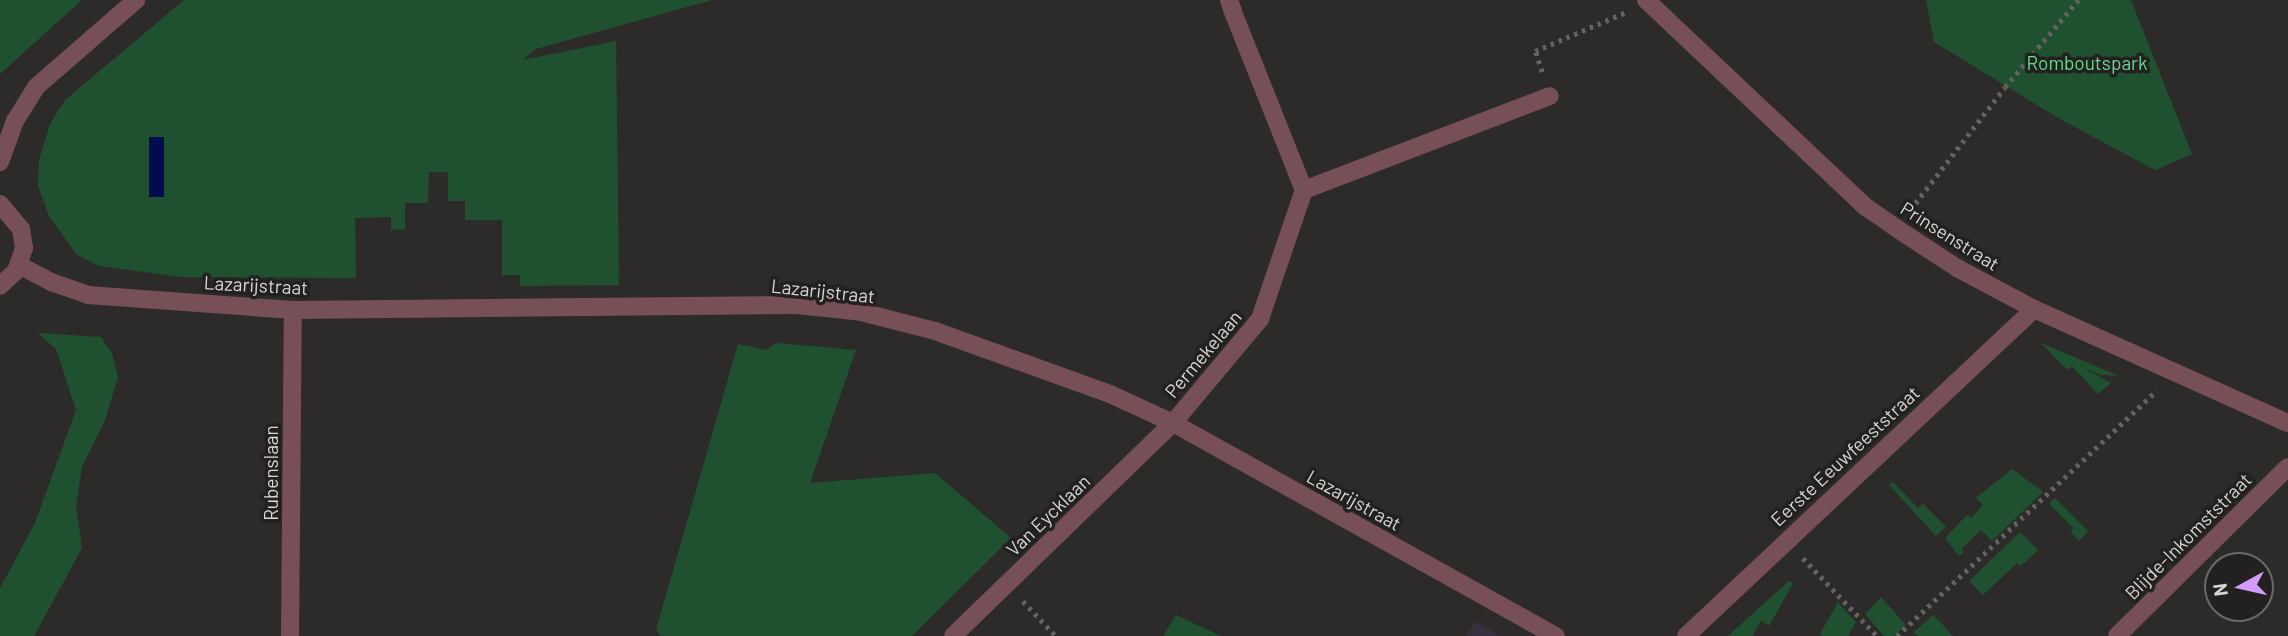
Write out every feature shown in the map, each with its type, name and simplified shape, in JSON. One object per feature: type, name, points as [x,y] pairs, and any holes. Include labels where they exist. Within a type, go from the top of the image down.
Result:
[{"type":"street","points":[[0,162],[15,121],[36,87],[136,0]]},
{"type":"street","name":"Prinsenstraat","points":[[1647,1],[1866,207],[1896,228],[1957,268],[2034,309],[2288,423]]},
{"type":"street","points":[[1234,13],[1304,190],[1550,96]]},
{"type":"street","name":"Permekelaan","points":[[1172,423],[1260,318],[1304,190]]},
{"type":"street","points":[[0,204],[21,229],[24,248],[19,265],[0,286]]},
{"type":"street","name":"Lazarijstraat","points":[[19,265],[51,282],[88,295],[293,310],[797,305],[862,312],[948,335],[1110,394],[1172,423],[1556,636]]},
{"type":"street","name":"Eerste Eeuwfeeststraat","points":[[1686,636],[2034,309]]},
{"type":"street","name":"Rubenslaan","points":[[290,636],[293,310]]},
{"type":"street","name":"Van Eycklaan","points":[[953,636],[1172,423]]},
{"type":"street","name":"Blijde-Inkomststraat","points":[[2117,636],[2288,467]]},
{"type":"path","points":[[1896,228],[2005,87],[2078,0]]},
{"type":"path","points":[[1535,51],[1647,1]]},
{"type":"path","points":[[1897,636],[2174,374]]},
{"type":"path","points":[[1786,540],[1877,636]]},
{"type":"path","points":[[1007,584],[1056,636]]},
{"type":"shaded area","points":[[149,137],[164,137],[164,197],[149,197]]},
{"type":"shaded area","points":[[1475,621],[1500,636],[1466,636]]},
{"type":"green space","points":[[0,0],[82,0],[0,74]]},
{"type":"green space","points":[[184,0],[712,0],[536,49],[523,60],[616,41],[619,285],[520,286],[520,275],[502,275],[502,220],[465,220],[465,201],[448,201],[448,172],[429,172],[428,203],[405,203],[405,229],[391,230],[391,217],[355,218],[356,278],[182,277],[99,266],[76,254],[49,216],[38,186],[39,160],[50,124],[65,100]]},
{"type":"green space","name":"Romboutspark","points":[[1926,0],[2131,0],[2192,154],[2155,170],[2060,119],[1934,42]]},
{"type":"green space","points":[[38,333],[101,337],[112,354],[118,377],[105,420],[82,467],[76,506],[82,548],[34,636],[0,636],[0,588],[35,523],[76,410],[56,349]]},
{"type":"green space","points":[[776,343],[856,350],[810,483],[935,473],[1011,538],[912,636],[661,636],[656,630],[738,344],[767,350]]},
{"type":"green space","points":[[2041,343],[2119,376],[2101,375],[2083,368],[2111,383],[2098,394],[2072,366],[2067,370]]},
{"type":"green space","points":[[2012,469],[2043,492],[1992,541],[1981,530],[1961,549],[1964,552],[1959,556],[1945,538],[1967,515],[1971,518],[1983,505],[1976,498]]},
{"type":"green space","points":[[1893,482],[1918,508],[1923,504],[1946,527],[1936,536],[1889,485]]},
{"type":"green space","points":[[2055,498],[2088,531],[2079,541],[2071,532],[2073,528],[2049,504]]},
{"type":"green space","points":[[2020,532],[2038,550],[2021,566],[2017,563],[1983,595],[1969,581]]},
{"type":"green space","points":[[1789,581],[1793,583],[1769,626],[1761,621],[1752,636],[1728,636]]},
{"type":"green space","points":[[1881,597],[1906,625],[1894,636],[1884,636],[1865,614]]},
{"type":"green space","points":[[1838,602],[1856,622],[1848,636],[1823,636],[1820,634]]},
{"type":"green space","points":[[1176,615],[1221,636],[1163,636]]},
{"type":"green space","points":[[1933,615],[1953,636],[1918,636],[1914,632]]}]
